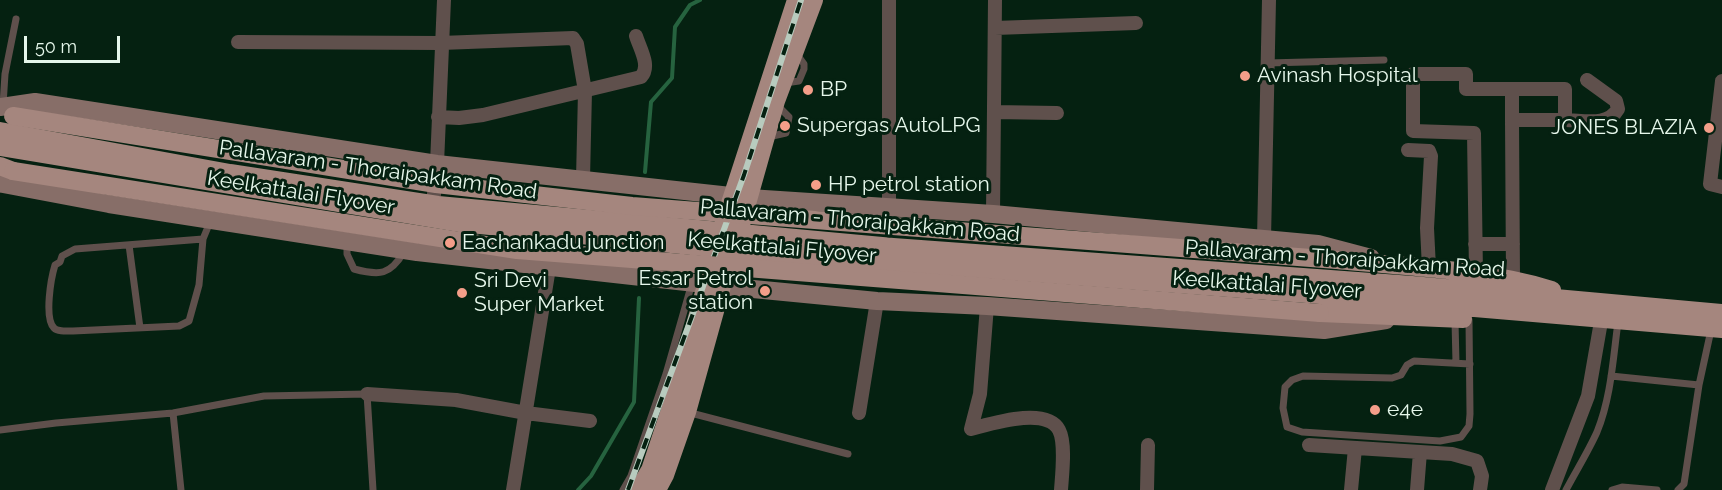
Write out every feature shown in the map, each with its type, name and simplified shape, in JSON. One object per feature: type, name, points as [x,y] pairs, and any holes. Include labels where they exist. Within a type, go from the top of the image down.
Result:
[{"type":"main road","points":[[722,243],[739,232],[740,196],[796,0]]},
{"type":"main road","points":[[639,490],[650,470],[680,380],[707,284],[740,196],[766,137],[775,104],[814,0]]},
{"type":"main road","name":"Keelkattalai Flyover","points":[[4,111],[436,183],[632,206],[1429,268],[1513,279],[1603,310]]},
{"type":"main road","name":"Pallavaram - Thoraipakkam Road","points":[[0,130],[230,173],[434,204],[722,243]]},
{"type":"main road","name":"Pallavaram - Thoraipakkam Road","points":[[0,147],[460,224],[722,243],[1567,317],[1603,310],[1722,313]]},
{"type":"main road","name":"Keelkattalai Flyover","points":[[4,173],[517,250],[1320,313],[1462,319],[1567,317]]},
{"type":"main road","name":"Pallavaram - Thoraipakkam Road","points":[[739,232],[915,249],[1412,285],[1603,310],[1716,329]]},
{"type":"main road","points":[[657,490],[665,475],[687,412],[707,284]]},
{"type":"street","points":[[434,204],[444,0]]},
{"type":"street","points":[[889,0],[889,207]]},
{"type":"street","points":[[993,214],[995,0]]},
{"type":"street","points":[[1264,239],[1269,0]]},
{"type":"street","points":[[994,28],[1136,23]]},
{"type":"street","points":[[438,117],[459,118],[483,115],[641,77],[645,72],[646,64],[636,36]]},
{"type":"street","points":[[238,42],[441,43],[573,38],[577,44],[585,91],[583,179]]},
{"type":"street","points":[[1476,274],[1474,133],[1413,131],[1413,74],[1466,74],[1466,89],[1565,89],[1565,120]]},
{"type":"street","points":[[1512,120],[1606,120],[1615,116],[1618,109],[1616,101],[1587,80]]},
{"type":"street","points":[[1722,81],[1710,184],[1722,187]]},
{"type":"street","points":[[1512,89],[1513,279]]},
{"type":"street","points":[[4,111],[35,102],[437,164],[740,196],[993,214],[1318,244],[1402,266]]},
{"type":"street","points":[[994,112],[1057,113]]},
{"type":"street","points":[[1408,150],[1424,149],[1429,151],[1431,156],[1427,228],[1429,268]]},
{"type":"street","points":[[4,173],[3,184],[109,204],[406,250],[549,268],[877,301],[987,306],[1324,330],[1408,317]]},
{"type":"street","points":[[1475,244],[1513,244]]},
{"type":"street","points":[[513,490],[549,268]]},
{"type":"street","points":[[859,413],[877,301]]},
{"type":"street","points":[[987,306],[980,394],[971,429],[1024,418],[1047,420],[1059,430],[1063,457],[1061,490]]},
{"type":"street","points":[[1552,490],[1588,396],[1603,310]]},
{"type":"street","points":[[367,394],[456,400],[590,422]]},
{"type":"street","points":[[1147,490],[1148,445]]},
{"type":"street","points":[[1309,445],[1452,454],[1477,461],[1482,476],[1480,490]]},
{"type":"street","points":[[1351,490],[1355,448]]},
{"type":"street","points":[[1417,490],[1420,452]]},
{"type":"lane","points":[[4,111],[5,74],[16,19]]},
{"type":"lane","points":[[1267,63],[1384,60]]},
{"type":"lane","points":[[203,239],[75,249],[62,256],[53,271],[50,286],[52,326],[59,331],[179,326],[189,321],[199,285],[203,239],[211,220]]},
{"type":"lane","points":[[348,241],[347,254],[354,269],[365,272],[384,273],[390,270],[406,250]]},
{"type":"lane","points":[[129,245],[140,328]]},
{"type":"lane","points":[[623,490],[632,476],[666,374],[707,284]]},
{"type":"lane","points":[[1566,490],[1604,413],[1611,376],[1603,310]]},
{"type":"lane","points":[[1456,363],[1462,319]]},
{"type":"lane","points":[[1462,319],[1470,364],[1469,426],[1461,437],[1440,441],[1302,432],[1287,427],[1283,408],[1285,387],[1292,380],[1303,376],[1392,378],[1401,375],[1407,365],[1414,362],[1470,364]]},
{"type":"lane","points":[[1678,490],[1684,484],[1699,385],[1716,329]]},
{"type":"lane","points":[[1611,376],[1699,385]]},
{"type":"lane","points":[[0,430],[173,412],[264,396],[367,394],[373,490]]},
{"type":"lane","points":[[173,412],[181,490]]},
{"type":"lane","points":[[687,412],[848,454]]},
{"type":"lane","points":[[1612,490],[1622,487],[1657,490]]},
{"type":"waterway","points":[[645,172],[651,102],[672,78],[675,27],[690,5],[700,0]]},
{"type":"waterway","points":[[578,490],[591,476],[634,402],[639,298]]},
{"type":"railway","points":[[628,490],[744,175],[801,0]]},
{"type":"place","name":"Avinash Hospital","points":[[1245,76]]},
{"type":"place","name":"BP","points":[[808,90]]},
{"type":"place","name":"Supergas AutoLPG","points":[[785,126]]},
{"type":"place","name":"JONES BLAZIA","points":[[1709,128]]},
{"type":"place","name":"HP petrol station","points":[[816,185]]},
{"type":"place","name":"Eachankadu junction","points":[[450,243]]},
{"type":"place","name":"Essar Petrol station","points":[[765,291]]},
{"type":"place","name":"Sri Devi Super Market","points":[[462,293]]},
{"type":"place","name":"e4e","points":[[1375,410]]}]
